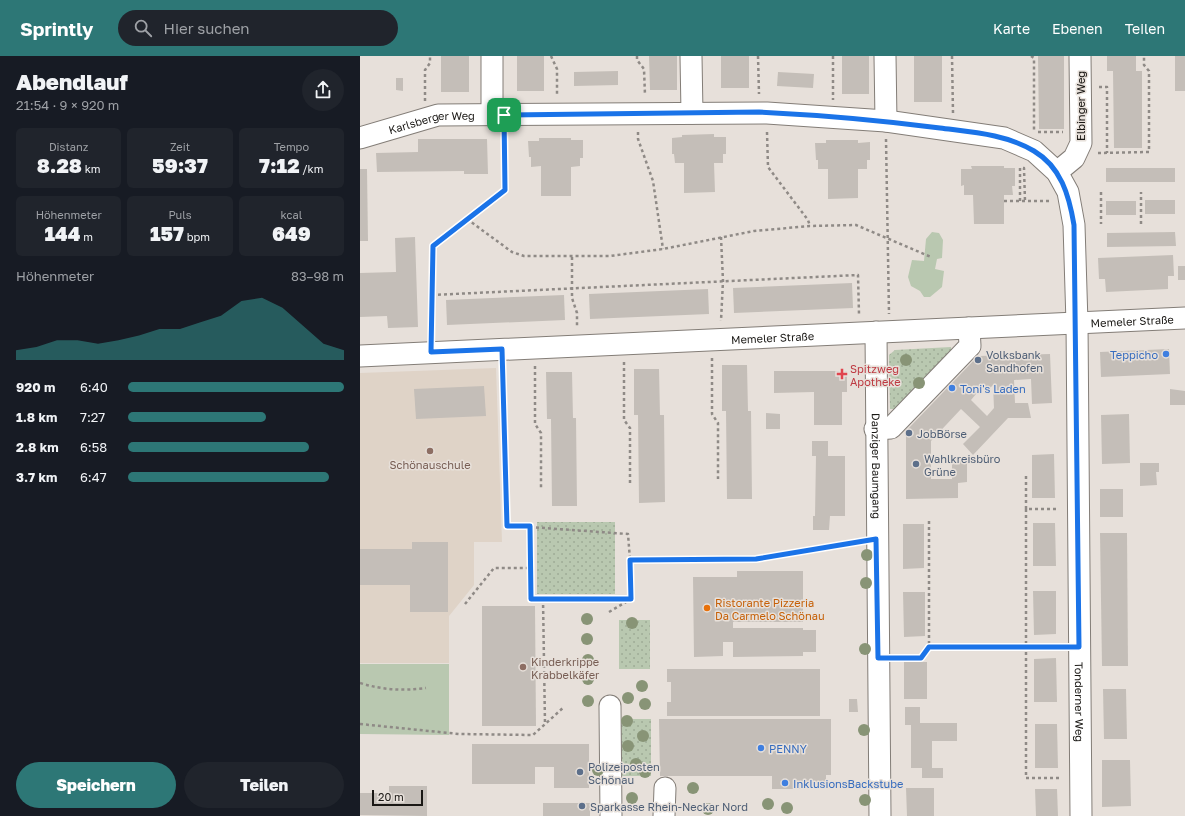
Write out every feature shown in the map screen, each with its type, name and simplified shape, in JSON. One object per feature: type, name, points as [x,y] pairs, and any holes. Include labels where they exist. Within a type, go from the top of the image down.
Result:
[{"type":"street","points":[[492,56],[498,115]]},
{"type":"street","points":[[691,56],[692,113]]},
{"type":"street","points":[[885,56],[886,121]]},
{"type":"street","name":"Elbinger Weg","points":[[1058,172],[1074,158],[1079,142],[1080,56]]},
{"type":"street","name":"Karlsberger Weg","points":[[360,138],[438,115],[763,113],[833,116],[886,121],[1034,141],[1058,172],[1070,201],[1074,225],[1077,323]]},
{"type":"street","name":"Memeler Straße","points":[[360,356],[1185,318]]},
{"type":"street","name":"Tonderner Weg","points":[[1077,323],[1081,816]]},
{"type":"street","points":[[875,429],[891,428],[970,346],[969,328]]},
{"type":"street","name":"Danziger Baumgang","points":[[875,332],[880,816]]},
{"type":"street","points":[[610,706],[611,816]]},
{"type":"street","points":[[664,816],[665,788]]},
{"type":"path","points":[[424,119],[425,70],[430,63],[430,56]]},
{"type":"path","points":[[551,56],[557,69],[556,114]]},
{"type":"path","points":[[637,56],[637,60],[644,69],[642,113],[638,139],[654,181],[663,249]]},
{"type":"path","points":[[758,56],[768,167],[808,220],[810,226]]},
{"type":"path","points":[[833,56],[833,116]]},
{"type":"path","points":[[952,56],[953,130]]},
{"type":"path","points":[[1031,56],[1034,58],[1034,141],[1079,142],[1108,153],[1149,152],[1149,71],[1144,65],[1144,56]]},
{"type":"path","points":[[1080,87],[1107,87],[1108,153]]},
{"type":"path","points":[[431,352],[433,246],[505,190],[498,115]]},
{"type":"path","points":[[875,332],[887,239],[886,121]]},
{"type":"path","points":[[1020,201],[1020,168],[1024,168],[1025,201]]},
{"type":"path","points":[[1101,192],[1101,224]]},
{"type":"path","points":[[1141,192],[1141,224]]},
{"type":"path","points":[[1004,201],[1070,201]]},
{"type":"path","points":[[467,219],[512,252],[524,256],[610,256],[663,249],[754,231],[810,226],[856,225],[931,257]]},
{"type":"path","points":[[718,479],[718,423],[712,414],[716,339],[723,281],[721,238]]},
{"type":"path","points":[[572,257],[571,288],[572,298],[577,313],[578,346]]},
{"type":"path","points":[[432,295],[858,276],[875,332]]},
{"type":"path","points":[[624,344],[624,420],[630,428],[630,485]]},
{"type":"path","points":[[535,348],[535,424],[541,433],[541,489]]},
{"type":"path","points":[[502,349],[507,526],[530,526],[628,534],[631,599]]},
{"type":"path","points":[[1026,476],[1026,778],[1081,778]]},
{"type":"path","points":[[1026,509],[1078,509]]},
{"type":"path","points":[[878,658],[921,658],[929,647],[929,520]]},
{"type":"path","points":[[530,526],[531,599],[631,599]]},
{"type":"path","points":[[630,560],[756,559],[876,539]]},
{"type":"path","points":[[465,604],[494,568],[530,568]]},
{"type":"path","points":[[544,599],[545,724]]},
{"type":"path","points":[[609,612],[631,599]]},
{"type":"path","points":[[929,647],[1079,647]]},
{"type":"path","points":[[360,683],[378,688],[405,691],[426,688]]},
{"type":"path","points":[[360,724],[459,734],[533,735],[564,707]]},
{"type":"shaded area","name":"Schönauschule","points":[[496,368],[502,542],[474,542],[474,585],[449,616],[449,663],[360,663],[360,373]]},
{"type":"green space","points":[[932,232],[939,233],[943,240],[942,258],[937,259],[935,269],[944,271],[942,287],[930,297],[924,297],[920,291],[911,286],[908,277],[912,260],[924,261],[926,239]]},
{"type":"green space","points":[[951,347],[952,356],[900,409],[890,409],[889,355],[895,350]]},
{"type":"green space","points":[[537,522],[615,522],[615,594],[537,594]]},
{"type":"green space","points":[[619,620],[650,620],[650,669],[619,669]]},
{"type":"green space","points":[[360,664],[449,664],[449,735],[360,734]]},
{"type":"green space","points":[[619,719],[651,719],[651,776],[619,776]]},
{"type":"building","points":[[441,56],[469,56],[469,92],[441,92]]},
{"type":"building","points":[[517,56],[544,56],[544,91],[517,91]]},
{"type":"building","points":[[649,56],[677,56],[677,90],[650,90]]},
{"type":"building","points":[[721,56],[749,56],[749,88],[721,88]]},
{"type":"building","points":[[842,56],[869,56],[869,94],[842,94]]},
{"type":"building","points":[[914,56],[942,56],[942,102],[914,102]]},
{"type":"building","points":[[1038,56],[1064,56],[1064,129],[1039,129]]},
{"type":"building","points":[[1107,56],[1136,56],[1136,71],[1142,71],[1142,148],[1114,148],[1113,71],[1107,71]]},
{"type":"building","points":[[1175,56],[1185,56],[1185,91],[1175,91]]},
{"type":"building","points":[[618,71],[618,85],[574,86],[574,72]]},
{"type":"building","points":[[778,72],[814,74],[813,88],[777,86]]},
{"type":"building","points":[[396,78],[403,78],[403,91],[396,90]]},
{"type":"building","points":[[714,134],[714,137],[726,137],[726,154],[723,154],[723,163],[714,163],[715,192],[684,193],[684,163],[675,163],[674,154],[672,154],[672,138],[682,137],[682,135]]},
{"type":"building","points":[[539,138],[571,138],[571,140],[583,140],[583,158],[580,158],[580,166],[571,167],[571,196],[541,196],[541,166],[531,167],[528,141],[539,141]]},
{"type":"building","points":[[418,139],[487,139],[488,174],[464,174],[464,171],[377,172],[376,153],[418,152]]},
{"type":"building","points":[[826,140],[858,140],[858,143],[870,142],[870,160],[867,160],[867,169],[858,169],[858,198],[828,199],[828,169],[818,169],[815,143],[826,143]]},
{"type":"building","points":[[971,166],[1004,166],[1004,168],[1015,168],[1015,186],[1012,186],[1013,195],[1004,195],[1004,224],[974,224],[973,195],[964,195],[964,185],[961,186],[961,169],[972,169]]},
{"type":"building","points":[[1106,168],[1175,168],[1175,182],[1106,182]]},
{"type":"building","points":[[360,169],[367,169],[368,241],[360,241]]},
{"type":"building","points":[[1145,200],[1175,200],[1175,214],[1145,214]]},
{"type":"building","points":[[1106,201],[1136,201],[1136,215],[1106,215]]},
{"type":"building","points":[[1175,232],[1176,246],[1107,247],[1107,233]]},
{"type":"building","points":[[415,237],[418,327],[388,328],[387,316],[360,317],[360,273],[396,272],[395,238]]},
{"type":"building","points":[[1173,255],[1174,276],[1168,276],[1168,289],[1106,292],[1105,279],[1099,279],[1098,258]]},
{"type":"building","points":[[1178,266],[1185,266],[1185,280],[1178,280]]},
{"type":"building","points":[[852,283],[853,308],[734,313],[733,288]]},
{"type":"building","points":[[708,289],[709,314],[590,319],[589,294]]},
{"type":"building","points":[[564,295],[565,320],[447,325],[446,300]]},
{"type":"building","points":[[1169,349],[1170,374],[1101,377],[1100,352]]},
{"type":"building","points":[[1050,354],[1052,403],[1032,404],[1031,379],[1014,380],[1015,403],[1028,403],[1031,418],[1008,418],[973,455],[963,444],[980,427],[961,409],[931,441],[931,479],[952,479],[952,458],[967,461],[967,482],[958,483],[958,498],[906,499],[906,431],[978,356]],"holes":[[[993,385],[994,408],[987,416],[971,400],[982,387],[986,392]]]},
{"type":"building","points":[[722,365],[747,365],[748,411],[751,411],[752,499],[727,499],[726,411],[722,411]]},
{"type":"building","points":[[634,369],[659,369],[660,415],[664,415],[665,502],[639,503],[638,415],[634,415]]},
{"type":"building","points":[[774,371],[847,371],[847,392],[842,392],[842,425],[814,425],[814,392],[774,393]]},
{"type":"building","points":[[546,372],[572,372],[573,418],[576,418],[577,506],[552,506],[551,419],[547,419]]},
{"type":"building","points":[[484,386],[486,416],[416,419],[414,389]]},
{"type":"building","points":[[1170,389],[1185,391],[1185,405],[1170,405]]},
{"type":"building","points":[[766,413],[780,414],[780,429],[766,429]]},
{"type":"building","points":[[1129,414],[1130,463],[1102,464],[1101,415]]},
{"type":"building","points":[[812,441],[828,441],[828,456],[845,456],[845,516],[830,516],[829,530],[813,530],[813,516],[815,516],[816,456],[812,456]]},
{"type":"building","points":[[1054,454],[1055,498],[1032,498],[1032,455]]},
{"type":"building","points":[[1140,463],[1159,463],[1159,472],[1156,472],[1157,485],[1140,486]]},
{"type":"building","points":[[1100,489],[1123,489],[1123,517],[1100,517]]},
{"type":"building","points":[[1033,523],[1055,523],[1056,566],[1033,566]]},
{"type":"building","points":[[903,524],[924,524],[924,568],[903,569]]},
{"type":"building","points":[[1100,533],[1127,533],[1128,666],[1102,666]]},
{"type":"building","points":[[412,542],[448,542],[448,612],[410,612],[410,585],[360,585],[360,549],[412,549]]},
{"type":"building","points":[[737,571],[803,571],[803,622],[733,622],[733,628],[803,628],[803,630],[816,630],[816,652],[803,652],[803,656],[733,657],[733,642],[723,642],[723,656],[694,657],[693,577],[737,577]]},
{"type":"building","points":[[1033,591],[1056,591],[1056,634],[1034,635]]},
{"type":"building","points":[[903,592],[925,592],[925,636],[904,637]]},
{"type":"building","name":"Kinderkrippe Krabbelkäfer","points":[[482,606],[535,606],[536,726],[482,726]]},
{"type":"building","points":[[1056,658],[1057,702],[1034,702],[1034,659]]},
{"type":"building","points":[[904,662],[927,662],[927,699],[904,699]]},
{"type":"building","points":[[667,669],[820,669],[820,716],[667,716],[667,702],[671,702],[671,682],[667,682]]},
{"type":"building","points":[[1103,689],[1126,689],[1127,739],[1104,739]]},
{"type":"building","points":[[849,699],[857,699],[858,712],[849,712]]},
{"type":"building","points":[[905,707],[920,707],[920,723],[957,723],[957,741],[932,741],[932,768],[943,768],[943,778],[922,778],[922,768],[911,768],[911,725],[905,725]]},
{"type":"building","points":[[659,719],[831,719],[831,775],[826,775],[826,789],[772,789],[772,776],[660,776]]},
{"type":"building","points":[[1035,724],[1057,724],[1058,768],[1035,768]]},
{"type":"building","points":[[472,744],[589,744],[589,788],[554,788],[554,767],[535,767],[535,784],[472,784]]},
{"type":"building","points":[[1102,760],[1130,760],[1131,806],[1102,807]]},
{"type":"building","points":[[389,786],[427,786],[427,816],[360,815],[360,793],[389,793]]},
{"type":"building","points":[[906,788],[934,788],[934,816],[907,816]]},
{"type":"building","points":[[1035,789],[1057,789],[1058,816],[1036,816]]},
{"type":"building","points":[[543,803],[590,803],[590,816],[543,816]]},
{"type":"place","name":"Teppicho","points":[[1166,354]]},
{"type":"place","name":"Volksbank Sandhofen","points":[[978,360]]},
{"type":"place","name":"Spitzweg Apotheke","points":[[842,374]]},
{"type":"place","name":"Toni's Laden","points":[[952,388]]},
{"type":"place","name":"JobBörse","points":[[909,433]]},
{"type":"place","name":"Schönauschule","points":[[430,451]]},
{"type":"place","name":"Wahlkreisbüro Grüne","points":[[916,464]]},
{"type":"place","name":"Ristorante Pizzeria Da Carmelo Schönau","points":[[707,608]]},
{"type":"place","name":"Kinderkrippe Krabbelkäfer","points":[[523,667]]},
{"type":"place","name":"PENNY","points":[[761,748]]},
{"type":"place","name":"Polizeiposten Schönau","points":[[580,772]]},
{"type":"place","name":"InklusionsBackstube","points":[[785,783]]},
{"type":"place","name":"Sparkasse Rhein-Neckar Nord","points":[[582,806]]},
{"type":"route","points":[[759,112],[833,116],[886,121],[1004,138],[1034,151],[1058,172],[1068,192],[1074,225],[1077,323],[1079,647],[929,647],[921,658],[878,658],[876,539],[756,559],[630,560],[631,599],[531,599],[530,526],[507,526],[502,349],[431,352],[433,246],[505,190],[504,115],[759,112]]}]
